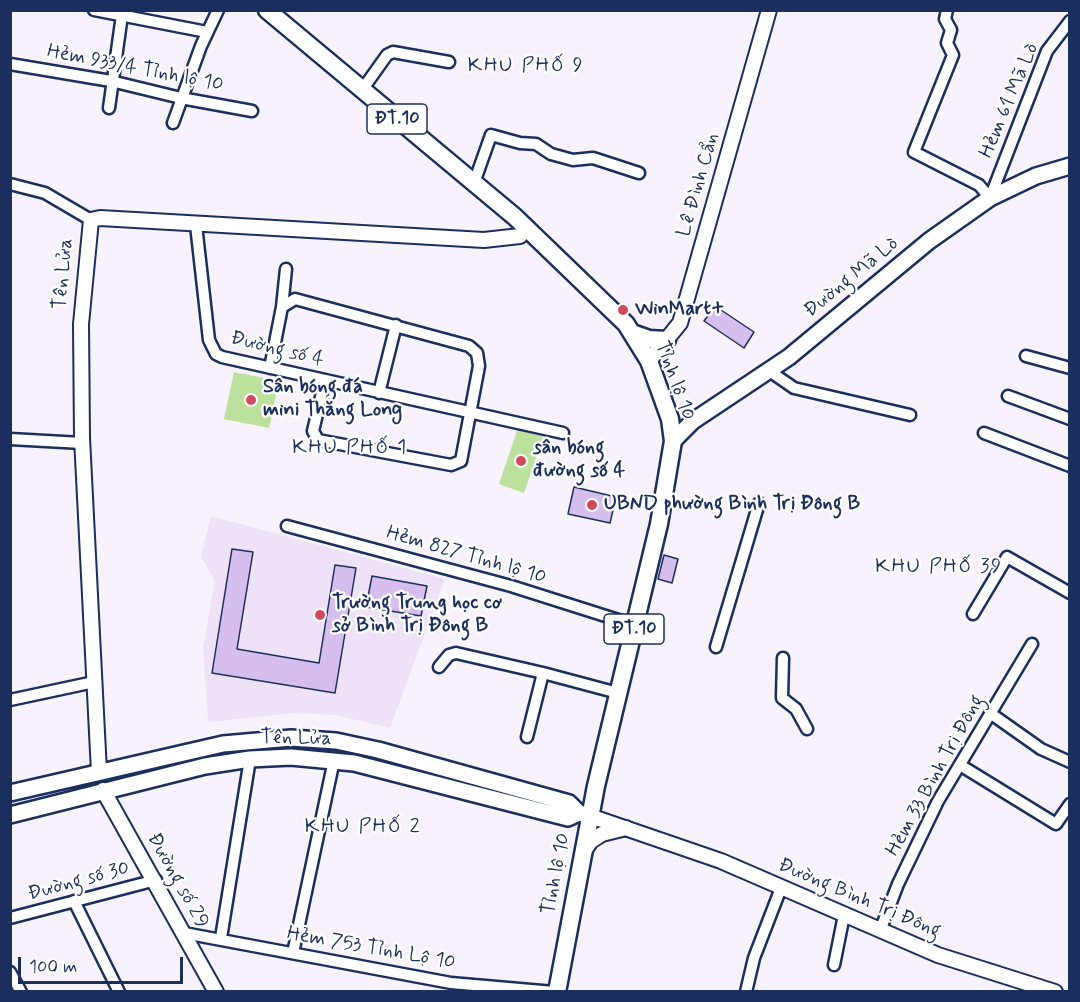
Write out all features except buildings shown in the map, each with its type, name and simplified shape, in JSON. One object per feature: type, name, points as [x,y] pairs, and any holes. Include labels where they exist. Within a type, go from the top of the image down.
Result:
[{"type":"main road","name":"Tỉnh lộ 10","points":[[267,10],[553,251],[632,333],[649,361],[670,419],[673,441],[659,524],[618,693],[584,814],[583,852],[555,992]]},
{"type":"main road","name":"Đường Mã Lò","points":[[673,441],[693,422],[789,357],[929,241],[990,198],[1036,176],[1070,166]]},
{"type":"main road","points":[[632,333],[649,339],[667,340]]},
{"type":"main road","name":"Tên Lửa","points":[[10,793],[234,742],[268,738],[314,739],[378,750],[569,803],[584,814]]},
{"type":"main road","name":"Tên Lửa","points":[[10,815],[205,766],[250,759],[291,757],[334,760],[568,818],[584,814]]},
{"type":"main road","points":[[99,772],[104,790]]},
{"type":"street","points":[[94,10],[207,32]]},
{"type":"street","points":[[173,123],[207,32],[218,10]]},
{"type":"street","name":"Lê Đình Cẩn","points":[[649,361],[680,322],[769,10]]},
{"type":"street","points":[[947,10],[945,19],[951,30],[947,43],[953,55],[914,152],[979,185],[990,198]]},
{"type":"street","points":[[109,108],[122,15]]},
{"type":"street","name":"Hẻm 61 Mã Lò","points":[[990,198],[1047,51],[1070,21]]},
{"type":"street","points":[[362,90],[387,55],[393,52],[449,62]]},
{"type":"street","name":"Hẻm 933/4 Tỉnh lộ 10","points":[[10,64],[111,81],[181,98],[252,111]]},
{"type":"street","points":[[474,183],[491,135],[520,143],[536,144],[551,154],[573,160],[593,158],[639,173]]},
{"type":"street","points":[[10,184],[45,193],[91,220]]},
{"type":"street","name":"Tên Lửa","points":[[99,772],[82,443],[81,324],[91,220],[100,218],[484,240],[520,236],[526,228]]},
{"type":"street","name":"Đường số 4","points":[[196,225],[212,347],[222,357],[563,433]]},
{"type":"street","points":[[270,368],[282,307],[286,269]]},
{"type":"street","points":[[282,307],[290,300],[301,299],[474,349],[478,366],[462,458],[455,465],[322,442],[313,431],[325,380]]},
{"type":"street","points":[[379,393],[396,325]]},
{"type":"street","points":[[1026,356],[1070,368]]},
{"type":"street","points":[[768,370],[794,388],[910,415]]},
{"type":"street","points":[[1008,396],[1070,419]]},
{"type":"street","points":[[984,433],[1070,466]]},
{"type":"street","points":[[10,439],[82,443]]},
{"type":"street","points":[[716,647],[759,503]]},
{"type":"street","name":"Hẻm 827 Tỉnh lộ 10","points":[[287,526],[511,586],[634,625]]},
{"type":"street","points":[[974,614],[1007,557],[1070,593]]},
{"type":"street","name":"Hẻm 33 Bình Trị Đông","points":[[880,931],[898,884],[938,801],[1032,644]]},
{"type":"street","points":[[439,667],[449,655],[456,652],[618,693]]},
{"type":"street","points":[[783,658],[782,698],[796,709],[807,729]]},
{"type":"street","points":[[527,737],[543,673]]},
{"type":"street","points":[[10,693],[11,700],[94,682]]},
{"type":"street","points":[[990,713],[1041,748],[1070,762]]},
{"type":"street","points":[[221,938],[250,759]]},
{"type":"street","points":[[292,953],[334,760]]},
{"type":"street","points":[[960,765],[1056,824],[1070,804]]},
{"type":"street","name":"Đường số 29","points":[[104,790],[156,880],[216,992]]},
{"type":"street","name":"Đường Bình Trị Đông","points":[[584,814],[650,834],[721,861],[938,955],[1021,986],[1055,992]]},
{"type":"street","points":[[583,852],[591,841],[602,834],[629,828]]},
{"type":"street","name":"Đường số 30","points":[[10,918],[156,880]]},
{"type":"street","points":[[746,992],[754,957],[781,888]]},
{"type":"street","points":[[74,901],[119,992]]},
{"type":"street","points":[[834,965],[844,915]]},
{"type":"street","name":"Hẻm 753 Tỉnh Lộ 10","points":[[184,933],[452,982],[555,992]]},
{"type":"street","points":[[10,972],[21,992]]},
{"type":"shaded area","name":"Trường Trung học cơ sở Bình Trị Đông B","points":[[211,516],[445,579],[390,728],[336,715],[293,713],[208,722],[203,648],[215,581],[201,556]]},
{"type":"green space","name":"Sân bóng đá mini Thăng Long","points":[[234,372],[279,381],[269,428],[224,419]]},
{"type":"green space","name":"sân bóng đường số 4","points":[[518,428],[543,437],[524,493],[499,484]]},
{"type":"place","name":"WinMart+","points":[[623,310]]},
{"type":"place","name":"Sân bóng đá mini Thăng Long","points":[[251,400]]},
{"type":"place","name":"sân bóng đường số 4","points":[[521,461]]},
{"type":"place","name":"UBND phường Bình Trị Đông B","points":[[592,505]]},
{"type":"place","name":"Trường Trung học cơ sở Bình Trị Đông B","points":[[320,615]]},
{"type":"district","name":"KHU PHỐ 9","points":[[526,67]]},
{"type":"district","name":"KHU PHỐ 1","points":[[350,449]]},
{"type":"district","name":"KHU PHỐ 39","points":[[939,568]]},
{"type":"district","name":"KHU PHỐ 2","points":[[363,828]]}]
